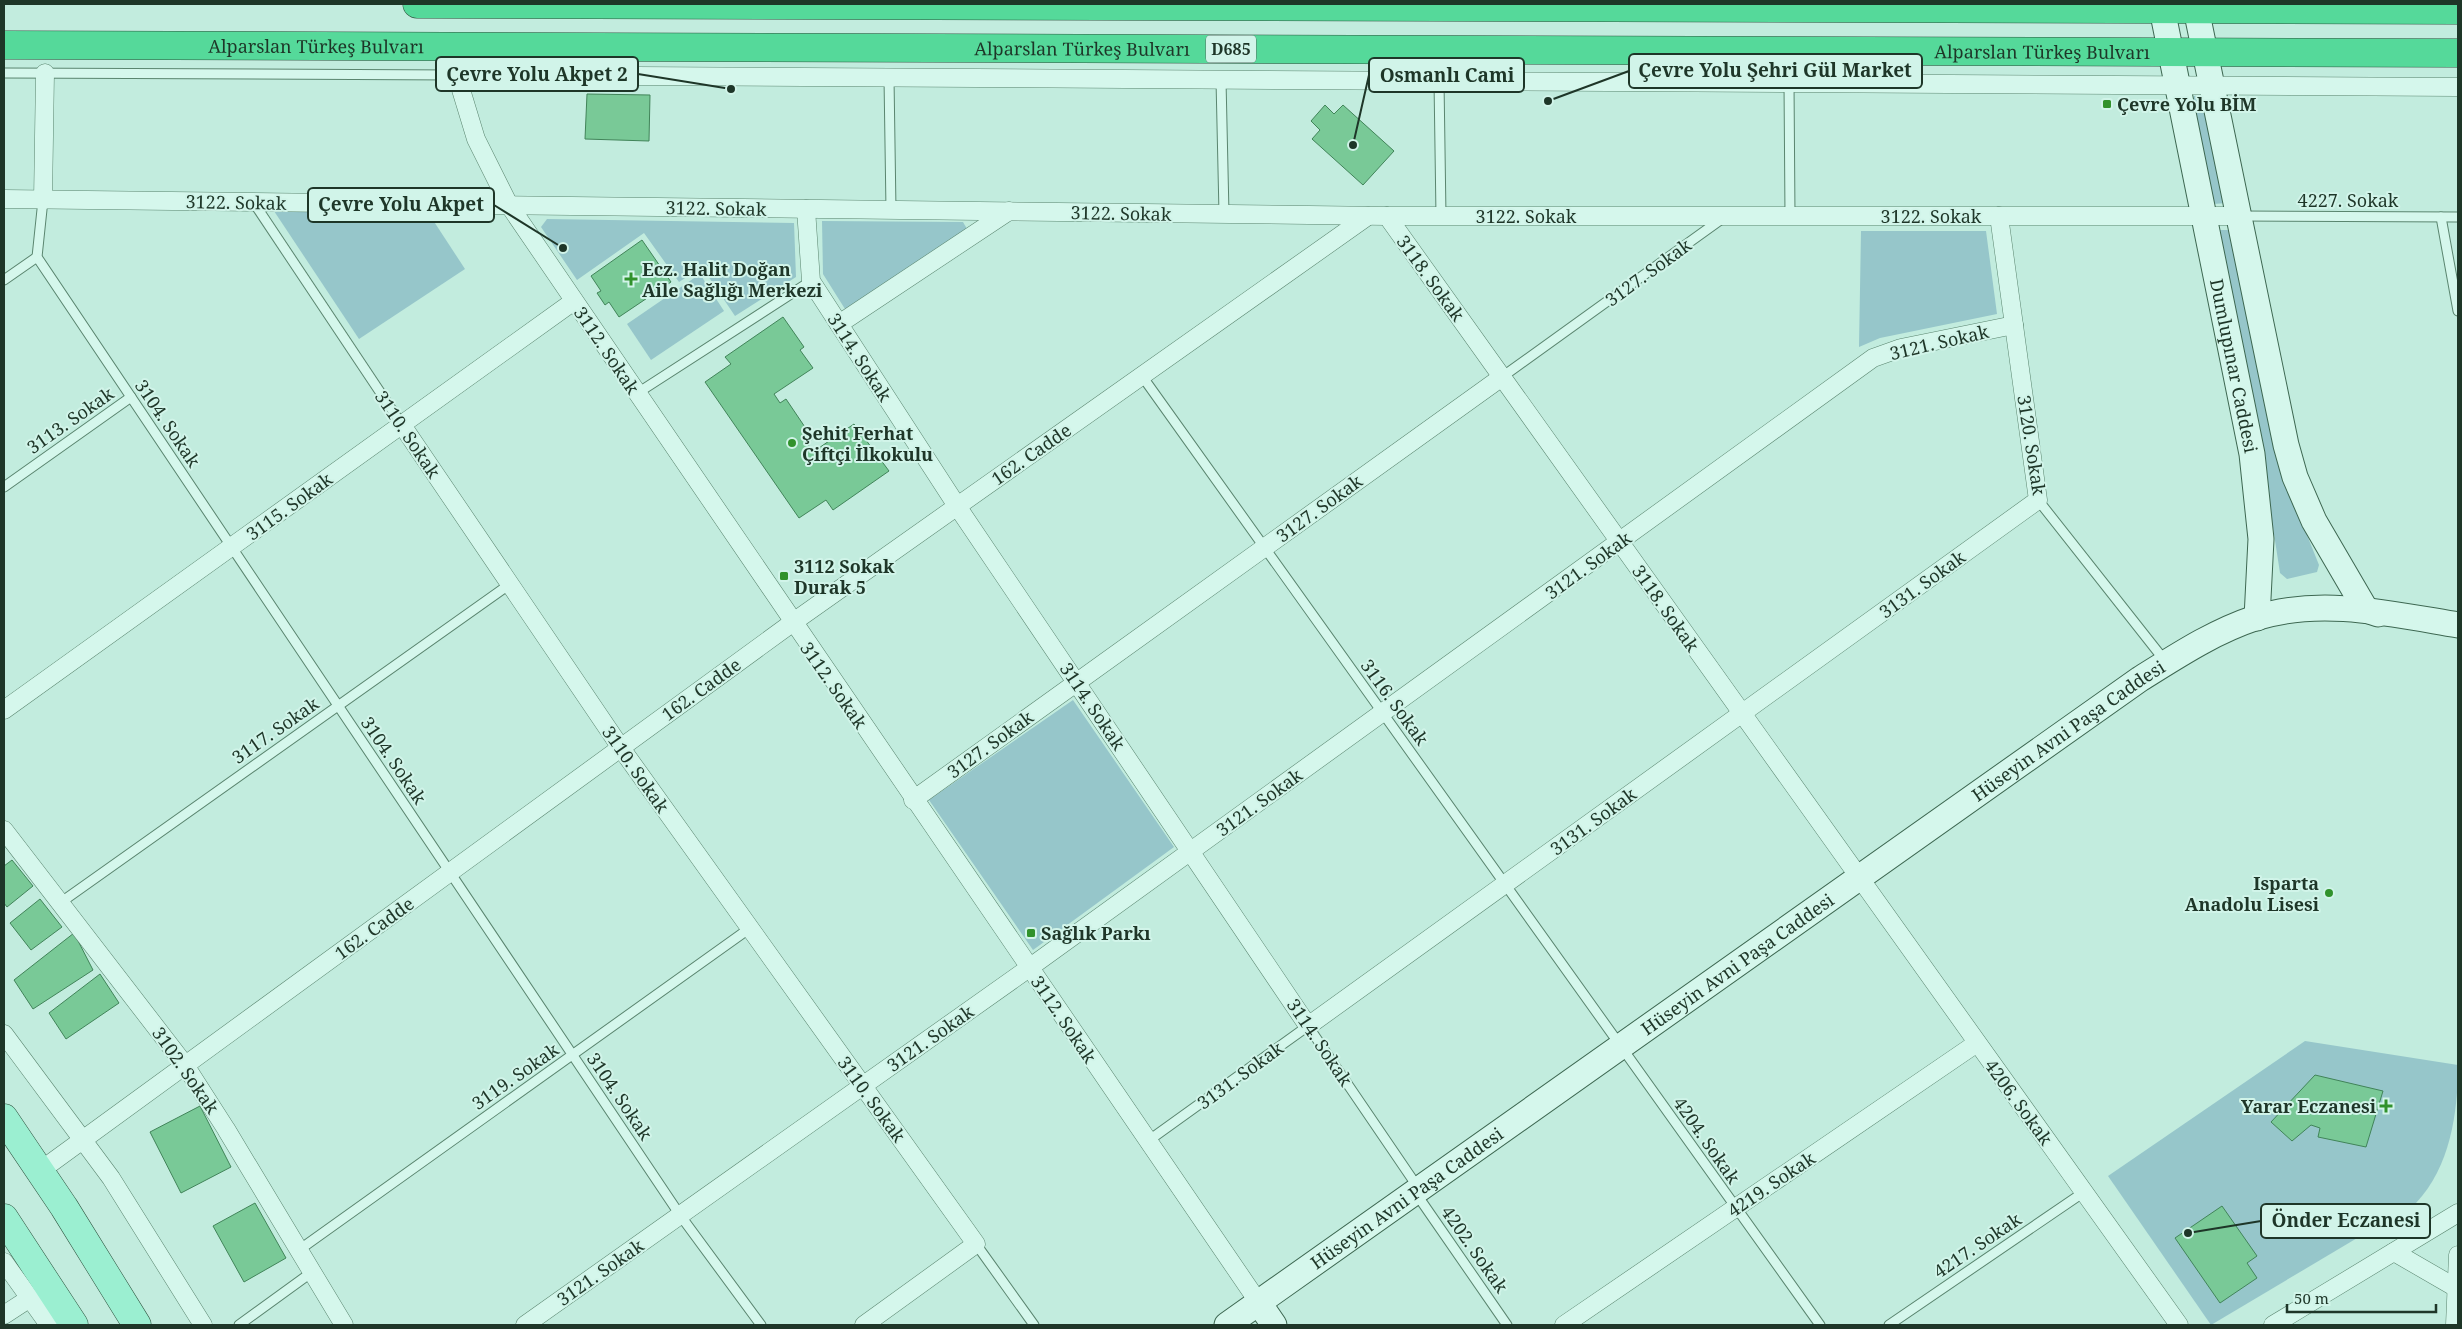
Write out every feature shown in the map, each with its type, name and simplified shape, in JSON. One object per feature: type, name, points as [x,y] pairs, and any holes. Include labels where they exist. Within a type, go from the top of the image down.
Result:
[{"type":"highway","points":[[417,4],[2195,6],[2458,10]]},
{"type":"highway","name":"Alparslan Türkeş Bulvarı","points":[[4,46],[2458,53]]},
{"type":"main road","name":"Dumlupınar Caddesi","points":[[2162,6],[2253,463],[2260,539],[2257,618]]},
{"type":"main road","name":"Dumlupınar Caddesi","points":[[2195,6],[2276,400],[2295,477],[2314,521],[2366,610]]},
{"type":"main road","points":[[2257,618],[2299,610],[2335,608],[2366,610],[2458,625]]},
{"type":"main road","points":[[2366,610],[2458,638]]},
{"type":"main road","name":"Hüseyin Avni Paşa Caddesi","points":[[1227,1325],[2140,679],[2191,647],[2234,626],[2257,618]]},
{"type":"main road","points":[[4,1118],[40,1171],[137,1325]]},
{"type":"main road","points":[[4,1218],[74,1325]]},
{"type":"main road","points":[[1259,1303],[1274,1325]]},
{"type":"street","name":"3112. Sokak","points":[[448,47],[476,139],[509,206],[913,800],[1259,1303]]},
{"type":"street","points":[[43,200],[45,73]]},
{"type":"street","points":[[455,75],[2458,87]]},
{"type":"street","name":"3122. Sokak","points":[[4,199],[1368,216],[2239,216]]},
{"type":"street","name":"3114. Sokak","points":[[806,209],[811,281],[957,506],[1308,1026]]},
{"type":"street","points":[[839,324],[1009,211]]},
{"type":"street","name":"162. Cadde","points":[[40,1171],[792,623],[1368,216]]},
{"type":"street","name":"3118. Sokak","points":[[1387,216],[1859,878]]},
{"type":"street","name":"3120. Sokak","points":[[1999,216],[2038,500]]},
{"type":"street","name":"3115. Sokak","points":[[4,710],[574,301]]},
{"type":"street","name":"3121. Sokak","points":[[524,1325],[1191,852],[1873,358],[1901,348],[2014,325]]},
{"type":"street","name":"3127. Sokak","points":[[913,800],[1502,377]]},
{"type":"street","name":"3110. Sokak","points":[[402,425],[621,748],[976,1244]]},
{"type":"street","name":"3131. Sokak","points":[[1308,1026],[2038,500]]},
{"type":"street","name":"3102. Sokak","points":[[4,830],[185,1065],[226,1129],[344,1325]]},
{"type":"street","name":"4206. Sokak","points":[[1859,878],[2179,1325]]},
{"type":"street","points":[[4,1034],[84,1138],[116,1185],[203,1325]]},
{"type":"street","name":"4219. Sokak","points":[[1564,1325],[1977,1043]]},
{"type":"street","points":[[2273,1325],[2458,1213]]},
{"type":"street","points":[[864,1325],[976,1244]]},
{"type":"street","points":[[2394,1252],[2457,1289]]},
{"type":"street","points":[[2455,1325],[2458,1256]]},
{"type":"street","points":[[4,1262],[49,1325]]},
{"type":"street","points":[[4,1315],[30,1298]]},
{"type":"lane","points":[[4,73],[455,75]]},
{"type":"lane","points":[[889,78],[891,210]]},
{"type":"lane","points":[[1221,80],[1224,214]]},
{"type":"lane","points":[[1439,81],[1441,216]]},
{"type":"lane","points":[[1789,83],[1790,216]]},
{"type":"lane","points":[[4,280],[37,257],[43,200]]},
{"type":"lane","name":"3110. Sokak","points":[[254,202],[402,425]]},
{"type":"lane","name":"3127. Sokak","points":[[1502,377],[1726,216]]},
{"type":"lane","name":"4227. Sokak","points":[[2239,216],[2458,217]]},
{"type":"lane","points":[[2441,217],[2458,311]]},
{"type":"lane","name":"3104. Sokak","points":[[37,257],[680,1215],[760,1325]]},
{"type":"lane","points":[[636,394],[811,281]]},
{"type":"lane","name":"3116. Sokak","points":[[1142,376],[1621,1046]]},
{"type":"lane","name":"3113. Sokak","points":[[4,487],[131,397]]},
{"type":"lane","name":"3120. Sokak","points":[[2038,500],[2166,663]]},
{"type":"lane","name":"3117. Sokak","points":[[60,903],[510,584]]},
{"type":"lane","name":"3119. Sokak","points":[[299,1250],[750,928]]},
{"type":"lane","name":"3131. Sokak","points":[[1148,1141],[1308,1026]]},
{"type":"lane","name":"3114. Sokak","points":[[1308,1026],[1417,1191]]},
{"type":"lane","name":"4204. Sokak","points":[[1621,1046],[1820,1325]]},
{"type":"lane","name":"4202. Sokak","points":[[1417,1191],[1507,1325]]},
{"type":"lane","name":"4217. Sokak","points":[[1889,1325],[2084,1192]]},
{"type":"lane","name":"3110. Sokak","points":[[976,1244],[1034,1325]]},
{"type":"lane","points":[[239,1325],[312,1272]]},
{"type":"shaded area","points":[[2201,95],[2227,203],[2213,204],[2193,100],[2194,96]]},
{"type":"shaded area","points":[[274,211],[429,214],[465,269],[359,339]]},
{"type":"shaded area","points":[[547,219],[794,223],[796,277],[735,316],[702,267],[679,282],[644,233],[577,280],[541,227]]},
{"type":"shaded area","points":[[822,221],[963,222],[967,229],[845,309],[823,274]]},
{"type":"shaded area","points":[[2219,230],[2232,230],[2285,480],[2319,565],[2317,572],[2287,579],[2280,573],[2262,456]]},
{"type":"shaded area","points":[[1861,231],[1986,231],[1997,314],[1880,338],[1859,347]]},
{"type":"shaded area","points":[[700,274],[724,311],[651,360],[627,324]]},
{"type":"shaded area","points":[[1073,700],[1174,847],[1033,950],[929,800]]},
{"type":"shaded area","points":[[2305,1041],[2458,1065],[2456,1102],[2450,1138],[2437,1173],[2428,1189],[2416,1203],[2211,1325],[2108,1176]]},
{"type":"building","points":[[587,94],[650,95],[649,141],[585,139]]},
{"type":"building","points":[[1325,105],[1334,114],[1343,105],[1394,151],[1363,185],[1312,139],[1320,130],[1311,121]]},
{"type":"building","name":"Ecz. Halit Doğan Aile Sağlığı Merkezi","points":[[642,240],[671,282],[619,317],[609,302],[605,305],[597,293],[601,291],[591,276]]},
{"type":"building","points":[[783,317],[804,347],[800,350],[813,368],[774,394],[780,403],[786,399],[813,439],[807,443],[813,452],[854,424],[889,471],[833,510],[826,500],[799,518],[705,382],[731,364],[725,357]]},
{"type":"building","points":[[12,860],[33,886],[7,907],[4,903],[4,866]]},
{"type":"building","points":[[40,899],[62,927],[31,950],[10,923]]},
{"type":"building","points":[[74,933],[93,970],[33,1009],[14,980]]},
{"type":"building","points":[[100,974],[119,1003],[66,1039],[49,1013]]},
{"type":"building","points":[[2315,1075],[2383,1091],[2366,1147],[2318,1137],[2320,1128],[2311,1125],[2292,1141],[2271,1122]]},
{"type":"building","points":[[200,1106],[231,1167],[181,1193],[150,1132]]},
{"type":"building","points":[[255,1203],[286,1258],[244,1282],[213,1226]]},
{"type":"building","points":[[2222,1206],[2257,1256],[2247,1263],[2257,1278],[2220,1303],[2175,1238]]},
{"type":"place","name":"Çevre Yolu Akpet 2","points":[[731,89]]},
{"type":"place","name":"Çevre Yolu Şehri Gül Market","points":[[1548,101]]},
{"type":"place","name":"Çevre Yolu BİM","points":[[2107,104]]},
{"type":"place","name":"Osmanlı Cami","points":[[1353,145]]},
{"type":"place","name":"Çevre Yolu Akpet","points":[[563,248]]},
{"type":"place","name":"Ecz. Halit Doğan Aile Sağlığı Merkezi","points":[[631,279]]},
{"type":"place","name":"Şehit Ferhat Çiftçi İlkokulu","points":[[792,443]]},
{"type":"place","name":"3112 Sokak Durak 5","points":[[784,576]]},
{"type":"place","name":"Isparta Anadolu Lisesi","points":[[2329,893]]},
{"type":"place","name":"Sağlık Parkı","points":[[1031,933]]},
{"type":"place","name":"Yarar Eczanesi","points":[[2386,1106]]},
{"type":"place","name":"Önder Eczanesi","points":[[2188,1233]]}]
